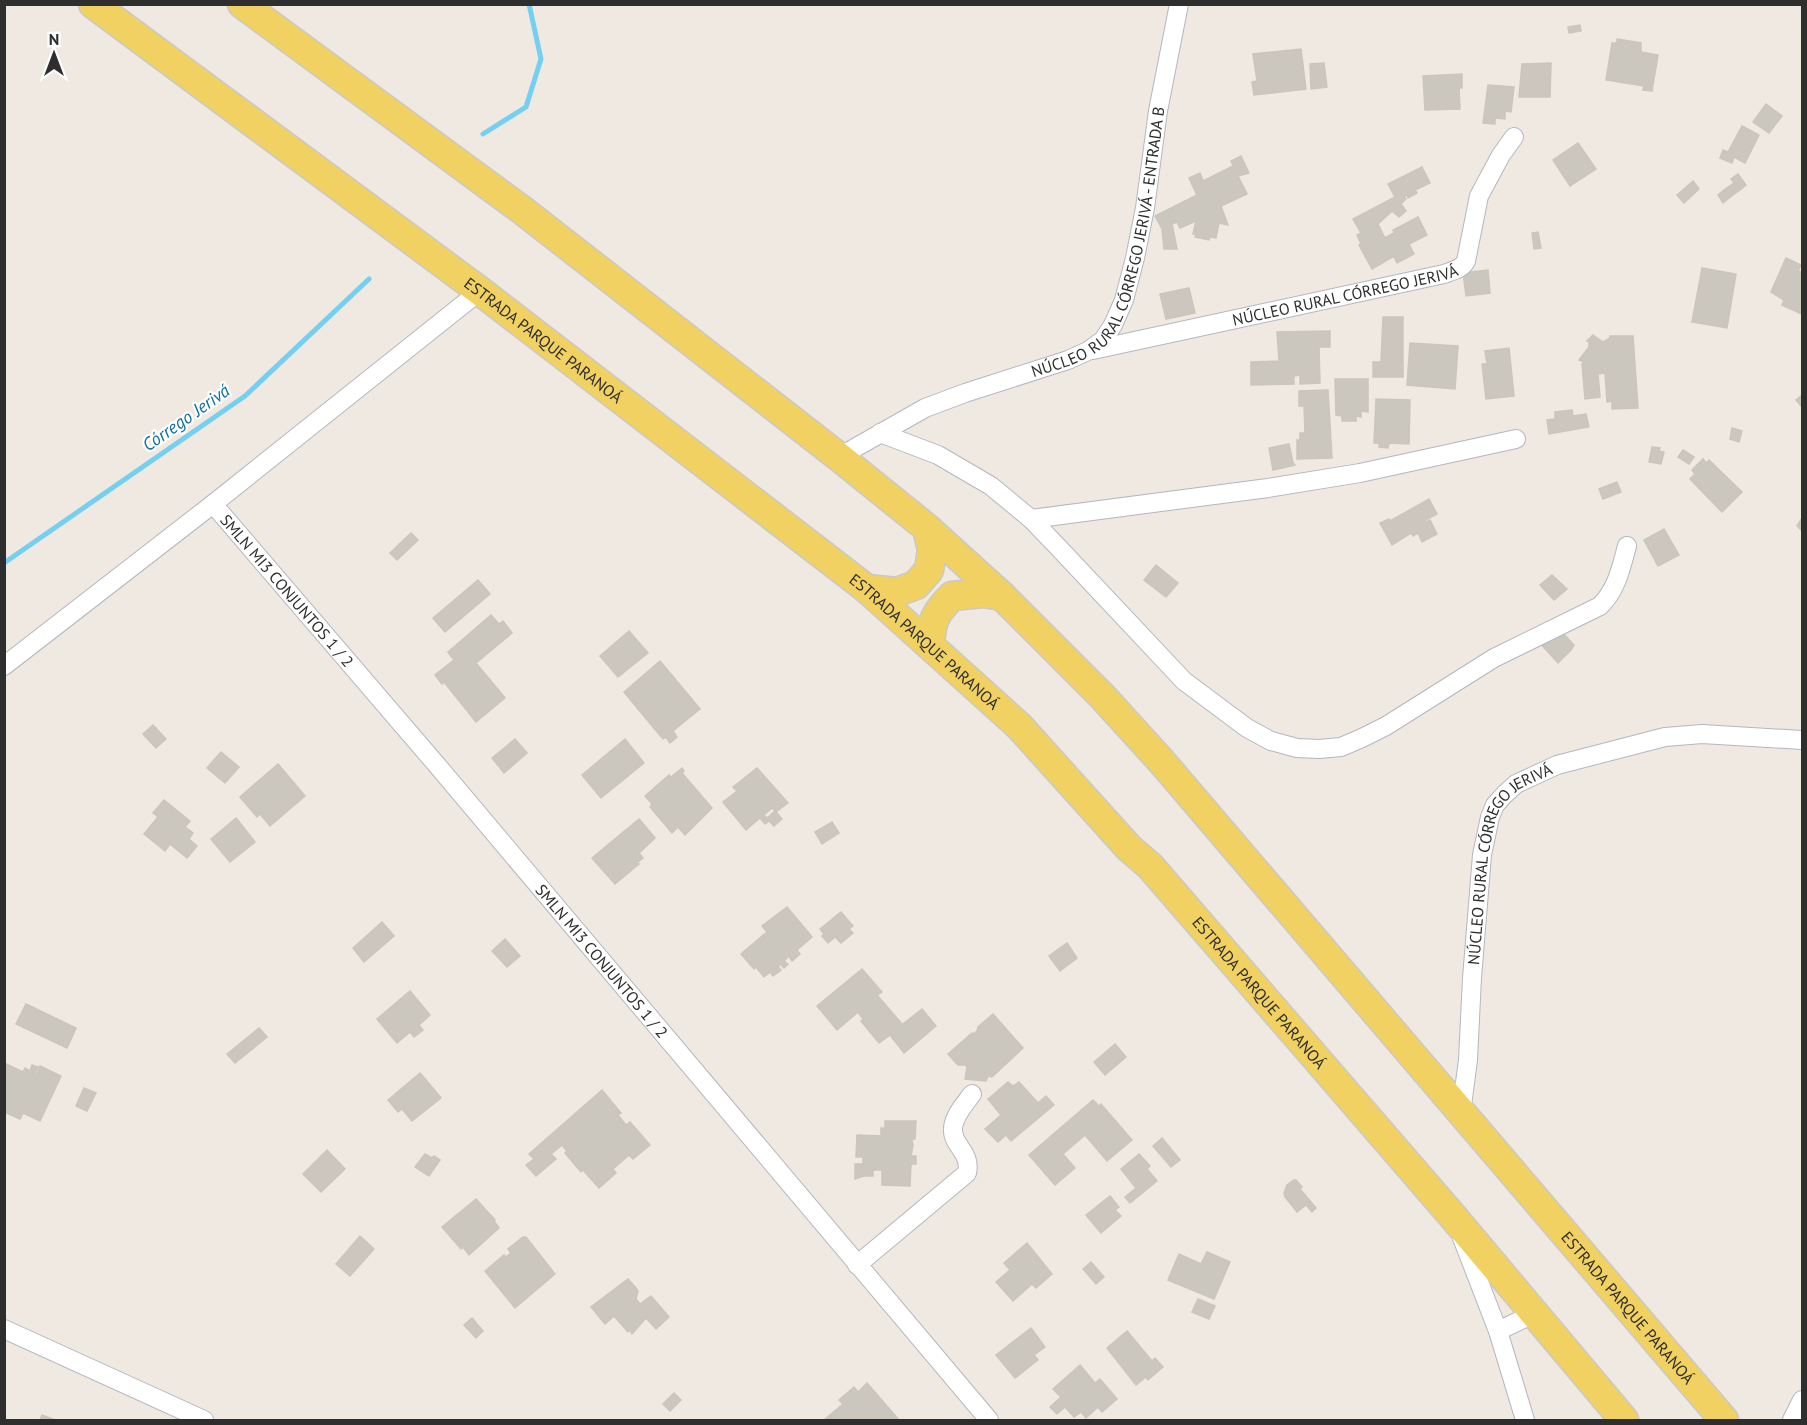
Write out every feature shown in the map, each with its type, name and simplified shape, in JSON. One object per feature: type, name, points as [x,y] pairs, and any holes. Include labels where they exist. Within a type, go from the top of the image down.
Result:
[{"type":"main road","name":"ESTRADA PARQUE PARANOÁ","points":[[242,4],[522,210],[839,457],[927,528],[1002,597],[1102,696],[1162,762],[1724,1420]]},
{"type":"main road","name":"ESTRADA PARQUE PARANOÁ","points":[[100,7],[480,291],[867,589],[1019,726],[1129,848],[1150,866],[1455,1218],[1624,1420]]},
{"type":"main road","points":[[867,589],[897,592],[916,585],[929,570],[932,550],[927,528]]},
{"type":"main road","points":[[930,645],[930,628],[938,610],[952,596],[983,593],[1002,597]]},
{"type":"street","name":"NÚCLEO RURAL CÓRREGO JERIVÁ - ENTRADA B","points":[[839,457],[935,405],[1068,360],[1088,351],[1103,340],[1113,326],[1124,300],[1132,269],[1145,208],[1158,111],[1179,4]]},
{"type":"street","name":"NÚCLEO RURAL CÓRREGO JERIVÁ","points":[[1088,351],[1324,302],[1457,269],[1464,265],[1467,256],[1479,196],[1514,136]]},
{"type":"street","points":[[4,666],[213,504],[480,291]]},
{"type":"street","points":[[880,433],[938,456],[991,486],[1030,519],[1184,681],[1247,728],[1271,741],[1297,748],[1341,747],[1362,738],[1386,726],[1494,658],[1600,606],[1616,585],[1627,546]]},
{"type":"street","points":[[1030,519],[1360,473],[1516,439]]},
{"type":"street","name":"SMLN MI3 CONJUNTOS 1 / 2","points":[[213,504],[444,773],[856,1265],[989,1420]]},
{"type":"street","name":"NÚCLEO RURAL CÓRREGO JERIVÁ","points":[[1461,1113],[1470,1041],[1472,978],[1482,855],[1490,817],[1495,805],[1505,794],[1516,784],[1557,765],[1665,737],[1702,734],[1803,740]]},
{"type":"street","points":[[856,1265],[967,1173],[968,1162],[953,1134],[953,1128],[957,1116],[972,1094]]},
{"type":"street","points":[[1455,1218],[1498,1331],[1525,1420]]},
{"type":"street","points":[[1498,1331],[1533,1314]]},
{"type":"street","points":[[4,1329],[204,1420]]},
{"type":"street","points":[[1792,1420],[1803,1400]]},
{"type":"building","points":[[1580,25],[1581,31],[1569,33],[1568,27]]},
{"type":"building","points":[[1617,39],[1641,43],[1641,52],[1658,55],[1652,91],[1643,90],[1644,86],[1606,80],[1612,43],[1617,43]]},
{"type":"building","points":[[1301,49],[1306,89],[1254,95],[1252,82],[1257,81],[1253,54]]},
{"type":"building","points":[[1324,63],[1327,87],[1311,89],[1310,64]]},
{"type":"building","points":[[1551,63],[1550,97],[1519,97],[1522,64]]},
{"type":"building","points":[[1462,74],[1462,88],[1459,88],[1460,109],[1425,110],[1423,76]]},
{"type":"building","points":[[1488,85],[1514,87],[1511,112],[1505,111],[1505,119],[1495,118],[1495,124],[1483,123]]},
{"type":"building","points":[[1766,104],[1782,116],[1769,133],[1753,122]]},
{"type":"building","points":[[1742,126],[1759,135],[1745,163],[1734,157],[1732,163],[1720,158],[1723,150],[1728,152]]},
{"type":"building","points":[[1578,143],[1596,169],[1570,186],[1553,160]]},
{"type":"building","points":[[1241,156],[1249,173],[1238,176],[1247,194],[1221,206],[1228,225],[1219,223],[1216,238],[1210,237],[1209,240],[1195,237],[1196,234],[1193,234],[1196,221],[1180,228],[1177,222],[1172,224],[1177,249],[1164,249],[1162,229],[1155,216],[1197,195],[1189,178],[1200,173],[1203,181],[1233,166],[1231,161]]},
{"type":"building","points":[[1422,167],[1430,183],[1415,190],[1417,193],[1408,198],[1407,195],[1404,196],[1406,199],[1401,204],[1406,211],[1399,217],[1392,211],[1378,224],[1385,238],[1394,233],[1393,230],[1418,217],[1427,235],[1409,244],[1414,254],[1397,263],[1394,256],[1372,269],[1359,245],[1361,244],[1357,235],[1361,233],[1353,219],[1395,197],[1388,184]]},
{"type":"building","points":[[1738,174],[1746,185],[1740,190],[1731,179]]},
{"type":"building","points":[[1693,181],[1699,189],[1684,203],[1677,195]]},
{"type":"building","points":[[1734,183],[1740,190],[1734,194],[1732,191],[1728,195],[1724,190]]},
{"type":"building","points":[[1724,190],[1728,195],[1732,191],[1734,194],[1723,203],[1718,195]]},
{"type":"building","points":[[1538,232],[1541,248],[1534,249],[1532,233]]},
{"type":"building","points":[[1786,258],[1801,265],[1798,271],[1802,273],[1802,314],[1782,305],[1784,300],[1771,292]]},
{"type":"building","points":[[1702,268],[1736,274],[1727,328],[1692,322]]},
{"type":"building","points":[[1488,270],[1490,293],[1466,296],[1463,273]]},
{"type":"building","points":[[1189,288],[1195,313],[1166,319],[1160,294]]},
{"type":"building","points":[[1383,317],[1403,317],[1403,377],[1373,377],[1373,362],[1381,362]]},
{"type":"building","points":[[1330,331],[1330,347],[1319,347],[1320,383],[1300,384],[1300,375],[1294,376],[1294,384],[1251,385],[1251,362],[1279,361],[1277,332]]},
{"type":"building","points":[[1593,335],[1603,342],[1610,336],[1633,336],[1638,408],[1612,409],[1612,401],[1607,402],[1605,373],[1598,374],[1600,397],[1585,399],[1582,364],[1584,362],[1579,360],[1589,347],[1589,343],[1592,343],[1587,341]]},
{"type":"building","points":[[1410,343],[1458,346],[1455,389],[1407,385]]},
{"type":"building","points":[[1509,348],[1514,396],[1486,399],[1482,364],[1487,364],[1485,351]]},
{"type":"building","points":[[1335,379],[1368,379],[1368,412],[1361,409],[1361,417],[1356,416],[1356,421],[1342,421],[1342,416],[1336,415]]},
{"type":"building","points":[[1328,390],[1332,458],[1297,459],[1297,440],[1300,440],[1300,433],[1305,433],[1304,406],[1299,406],[1299,391]]},
{"type":"building","points":[[1802,395],[1802,407],[1796,400]]},
{"type":"building","points":[[1376,399],[1410,400],[1409,444],[1389,443],[1388,448],[1379,447],[1379,443],[1374,443]]},
{"type":"building","points":[[1572,410],[1573,416],[1586,414],[1589,427],[1549,434],[1547,420],[1555,419],[1555,412]]},
{"type":"building","points":[[1732,428],[1742,431],[1739,442],[1730,439]]},
{"type":"building","points":[[1289,444],[1295,465],[1273,470],[1269,448]]},
{"type":"building","points":[[1652,447],[1660,448],[1659,451],[1664,452],[1661,464],[1649,462]]},
{"type":"building","points":[[1683,450],[1694,457],[1689,464],[1678,457]]},
{"type":"building","points":[[1703,459],[1706,463],[1709,460],[1742,492],[1722,512],[1690,479],[1695,474],[1692,470]]},
{"type":"building","points":[[1617,482],[1621,492],[1603,499],[1599,489]]},
{"type":"building","points":[[1429,499],[1437,514],[1418,524],[1430,520],[1437,534],[1422,542],[1418,533],[1413,536],[1411,533],[1392,545],[1380,523],[1389,519],[1390,521]]},
{"type":"building","points":[[1802,518],[1802,531],[1797,526]]},
{"type":"building","points":[[1664,529],[1679,555],[1658,566],[1644,540]]},
{"type":"building","points":[[411,533],[418,540],[397,560],[390,553]]},
{"type":"building","points":[[1156,565],[1178,583],[1166,597],[1144,580]]},
{"type":"building","points":[[1552,575],[1567,589],[1554,600],[1540,585]]},
{"type":"building","points":[[478,580],[490,594],[445,632],[433,618]]},
{"type":"building","points":[[491,615],[499,624],[503,621],[512,633],[476,663],[505,698],[476,722],[444,682],[442,684],[435,675],[454,660],[448,652]]},
{"type":"building","points":[[1558,628],[1574,645],[1558,663],[1540,643]]},
{"type":"building","points":[[629,631],[648,653],[618,677],[600,656]]},
{"type":"building","points":[[660,661],[700,709],[673,731],[677,737],[670,743],[666,737],[663,739],[624,692]]},
{"type":"building","points":[[153,725],[166,739],[156,748],[143,734]]},
{"type":"building","points":[[515,739],[527,753],[504,773],[492,758]]},
{"type":"building","points":[[625,739],[644,763],[601,798],[582,775]]},
{"type":"building","points":[[221,752],[239,767],[225,783],[207,768]]},
{"type":"building","points":[[278,764],[305,796],[270,826],[260,814],[257,817],[240,797]]},
{"type":"building","points":[[682,768],[684,771],[682,773],[712,808],[685,835],[678,827],[672,833],[650,807],[652,804],[645,796],[669,775],[671,777]]},
{"type":"building","points":[[757,768],[788,803],[776,812],[782,819],[774,826],[769,821],[765,824],[760,818],[746,830],[723,802],[737,791],[733,787]],"holes":[[[772,808],[775,811],[767,818],[764,815]]]},
{"type":"building","points":[[164,800],[190,821],[185,827],[193,833],[189,839],[197,846],[187,858],[170,844],[165,851],[144,834],[158,817],[153,813]]},
{"type":"building","points":[[236,818],[255,842],[230,862],[211,839]]},
{"type":"building","points":[[639,819],[655,838],[639,853],[643,858],[637,863],[639,864],[615,884],[592,858]]},
{"type":"building","points":[[832,822],[839,833],[822,844],[815,832]]},
{"type":"building","points":[[787,907],[812,937],[797,950],[800,954],[792,961],[789,956],[784,961],[788,964],[784,968],[780,964],[778,966],[781,970],[773,976],[770,972],[764,977],[741,954],[767,932],[762,926]]},
{"type":"building","points":[[841,912],[853,926],[849,929],[853,933],[841,943],[835,937],[828,943],[820,929]]},
{"type":"building","points":[[382,922],[394,936],[364,962],[353,948]]},
{"type":"building","points":[[505,939],[520,956],[507,967],[492,951]]},
{"type":"building","points":[[1067,943],[1077,958],[1060,971],[1049,956]]},
{"type":"building","points":[[862,969],[882,992],[877,995],[902,1024],[898,1028],[922,1009],[936,1026],[904,1053],[890,1035],[879,1043],[861,1021],[863,1019],[858,1012],[837,1030],[817,1006]]},
{"type":"building","points":[[410,991],[430,1015],[419,1025],[423,1030],[414,1037],[410,1032],[397,1043],[377,1019]]},
{"type":"building","points":[[26,1004],[76,1028],[67,1048],[16,1024]]},
{"type":"building","points":[[993,1014],[1023,1048],[992,1077],[988,1076],[986,1081],[965,1079],[967,1067],[958,1065],[948,1054],[977,1031],[978,1027]]},
{"type":"building","points":[[259,1028],[267,1037],[235,1063],[227,1054]]},
{"type":"building","points":[[1115,1044],[1126,1057],[1105,1075],[1094,1062]]},
{"type":"building","points":[[4,1063],[23,1072],[25,1068],[30,1071],[32,1065],[38,1067],[35,1073],[37,1074],[40,1066],[61,1076],[40,1121],[23,1113],[20,1119],[4,1112],[7,1106],[4,1105]]},
{"type":"building","points":[[420,1073],[441,1098],[412,1121],[402,1109],[398,1112],[388,1100]]},
{"type":"building","points":[[1008,1082],[1013,1086],[1019,1082],[1038,1103],[1046,1096],[1054,1105],[1011,1141],[1006,1135],[998,1142],[985,1129],[1001,1115],[988,1099]]},
{"type":"building","points":[[84,1088],[96,1093],[87,1111],[76,1106]]},
{"type":"building","points":[[602,1090],[621,1113],[618,1115],[626,1125],[630,1122],[650,1145],[633,1159],[629,1155],[613,1169],[616,1173],[599,1188],[583,1170],[581,1172],[565,1153],[567,1151],[562,1145],[551,1154],[556,1159],[536,1176],[526,1165],[534,1159],[529,1154]]},
{"type":"building","points":[[1093,1100],[1099,1106],[1101,1104],[1132,1140],[1107,1161],[1085,1135],[1063,1154],[1075,1168],[1055,1185],[1029,1155]]},
{"type":"building","points":[[885,1121],[916,1121],[911,1156],[916,1156],[916,1164],[911,1164],[910,1186],[882,1185],[882,1170],[873,1170],[873,1176],[855,1179],[855,1164],[863,1164],[863,1157],[856,1157],[857,1135],[881,1136],[881,1128],[885,1128]]},
{"type":"building","points":[[1162,1138],[1180,1160],[1171,1167],[1153,1146]]},
{"type":"building","points":[[327,1150],[345,1169],[321,1192],[303,1174]]},
{"type":"building","points":[[425,1154],[440,1160],[429,1176],[415,1167]]},
{"type":"building","points":[[1139,1154],[1150,1166],[1147,1169],[1157,1181],[1130,1203],[1125,1197],[1136,1188],[1121,1169]]},
{"type":"building","points":[[1294,1180],[1302,1187],[1300,1189],[1316,1208],[1312,1212],[1306,1205],[1297,1212],[1285,1197],[1287,1185]]},
{"type":"building","points":[[1110,1196],[1119,1207],[1115,1210],[1121,1216],[1101,1233],[1086,1215]]},
{"type":"building","points":[[476,1199],[495,1220],[499,1228],[469,1255],[442,1227]]},
{"type":"building","points":[[360,1236],[374,1249],[350,1276],[336,1264]]},
{"type":"building","points":[[526,1237],[555,1274],[515,1308],[485,1271],[504,1255],[506,1257],[511,1253],[508,1249]]},
{"type":"building","points":[[1027,1243],[1052,1274],[1036,1288],[1032,1284],[1013,1301],[996,1282],[1010,1270],[1004,1263]]},
{"type":"building","points":[[1207,1252],[1230,1262],[1214,1299],[1168,1280],[1179,1254],[1201,1264]]},
{"type":"building","points":[[1091,1262],[1104,1277],[1096,1284],[1083,1269]]},
{"type":"building","points":[[628,1279],[638,1291],[636,1299],[640,1304],[651,1296],[669,1317],[656,1329],[646,1318],[632,1334],[614,1316],[605,1324],[591,1307]]},
{"type":"building","points":[[1198,1299],[1215,1306],[1209,1319],[1192,1312]]},
{"type":"building","points":[[472,1318],[483,1331],[476,1338],[464,1325]]},
{"type":"building","points":[[1031,1328],[1045,1347],[1034,1355],[1038,1360],[1015,1378],[996,1355]]},
{"type":"building","points":[[1127,1331],[1152,1361],[1155,1358],[1163,1367],[1148,1380],[1146,1377],[1136,1385],[1107,1348]]},
{"type":"building","points":[[1080,1365],[1095,1383],[1100,1379],[1117,1399],[1102,1412],[1098,1407],[1086,1418],[1081,1412],[1074,1417],[1065,1407],[1057,1414],[1050,1407],[1061,1397],[1053,1389]]},
{"type":"building","points":[[867,1383],[899,1420],[824,1420],[843,1404],[839,1400],[854,1387],[858,1392]]},
{"type":"building","points":[[674,1393],[681,1400],[670,1411],[663,1404]]},
{"type":"building","points":[[42,1415],[55,1420],[40,1420]]},
{"type":"waterway","name":"Córrego Jerivá","points":[[483,134],[526,107],[541,59],[529,4]]},
{"type":"waterway","name":"Córrego Jerivá","points":[[4,563],[245,396],[369,279]]}]
